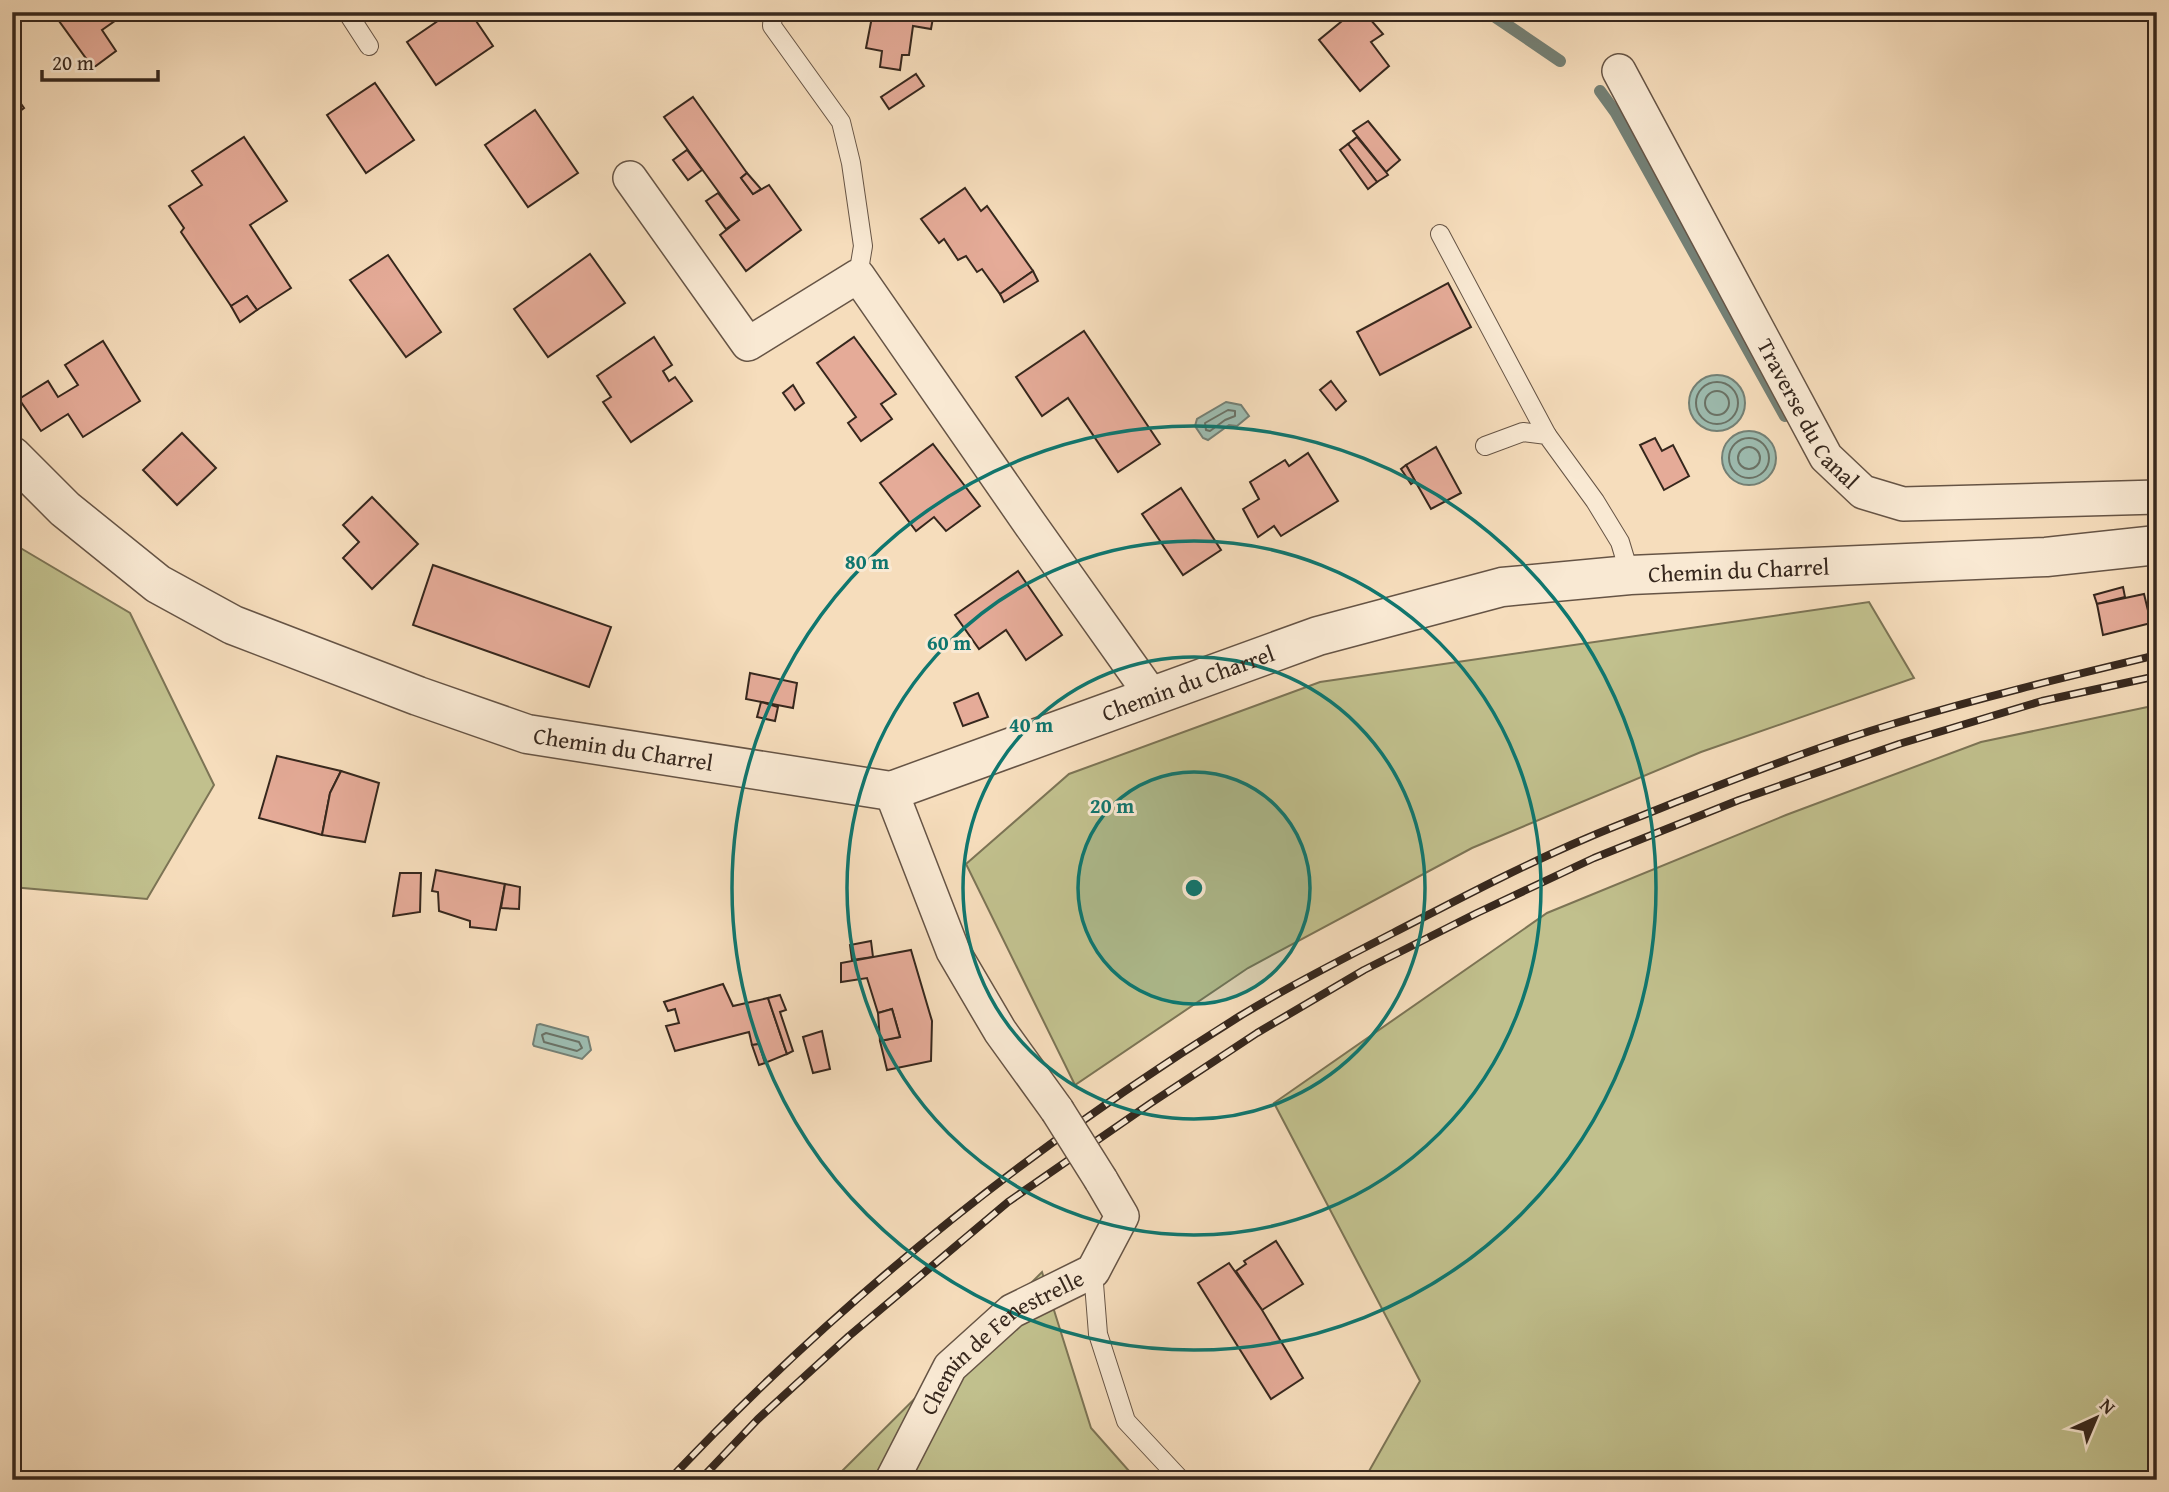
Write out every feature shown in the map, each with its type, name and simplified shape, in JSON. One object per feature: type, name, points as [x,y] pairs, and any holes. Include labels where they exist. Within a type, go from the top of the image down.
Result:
[{"type":"street","name":"Traverse du Canal","points":[[1619,71],[1826,457],[1863,492],[1903,504],[2157,497]]},
{"type":"street","points":[[631,178],[748,344],[858,276],[1152,696]]},
{"type":"street","name":"Chemin du Charrel","points":[[12,456],[65,509],[158,584],[233,625],[527,734],[891,792],[1318,636],[1502,587],[1630,575],[2046,557],[2157,545]]},
{"type":"street","name":"Chemin de Fenestrelle","points":[[891,792],[953,951],[1000,1031],[1057,1110],[1122,1216],[1093,1270],[1012,1311],[950,1367],[892,1480]]},
{"type":"lane","points":[[347,12],[369,46]]},
{"type":"lane","points":[[773,12],[772,26],[841,122],[851,163],[863,246],[858,276]]},
{"type":"lane","points":[[1440,233],[1548,435],[1595,502],[1619,542],[1630,575]]},
{"type":"lane","points":[[1485,446],[1522,432],[1548,435]]},
{"type":"lane","points":[[1093,1270],[1098,1334],[1126,1421],[1181,1480]]},
{"type":"shaded area","points":[[12,543],[130,613],[214,785],[147,899],[12,887]]},
{"type":"shaded area","points":[[1869,602],[1914,678],[1701,752],[1472,848],[1248,968],[1075,1085],[966,864],[1069,774],[1320,682]]},
{"type":"shaded area","points":[[2157,705],[2157,1480],[1364,1480],[1420,1381],[1274,1103],[1547,913],[1786,815],[1981,742]]},
{"type":"shaded area","points":[[1042,1272],[1091,1428],[1137,1480],[833,1480]]},
{"type":"water","points":[[1717,375],[1732,380],[1740,388],[1745,403],[1740,418],[1732,426],[1717,431],[1702,426],[1694,418],[1689,403],[1694,388],[1702,380]]},
{"type":"water","points":[[1226,402],[1241,405],[1249,416],[1237,426],[1229,425],[1208,440],[1203,438],[1195,426],[1197,419]]},
{"type":"water","points":[[1749,431],[1768,439],[1776,458],[1768,477],[1749,485],[1730,477],[1722,458],[1730,439]]},
{"type":"water","points":[[537,1025],[588,1037],[591,1050],[582,1059],[534,1046]]},
{"type":"building","points":[[114,12],[119,18],[102,30],[116,51],[93,68],[54,14]]},
{"type":"building","points":[[451,12],[470,12],[493,46],[436,85],[407,42]]},
{"type":"building","points":[[889,12],[934,12],[931,29],[913,26],[909,55],[902,55],[900,70],[880,67],[882,51],[866,48],[872,17],[888,20]]},
{"type":"building","points":[[1353,12],[1364,12],[1383,34],[1371,42],[1389,66],[1360,91],[1319,40]]},
{"type":"building","points":[[916,74],[924,86],[889,109],[881,97]]},
{"type":"building","points":[[375,83],[414,140],[366,173],[327,115]]},
{"type":"building","points":[[12,91],[24,108],[12,117]]},
{"type":"building","points":[[693,97],[747,173],[741,178],[753,194],[769,185],[801,230],[746,271],[720,235],[739,220],[664,117]]},
{"type":"building","points":[[535,110],[578,173],[528,207],[485,145]]},
{"type":"building","points":[[1368,121],[1400,160],[1386,172],[1353,131]]},
{"type":"building","points":[[244,137],[287,201],[250,225],[291,288],[257,310],[247,296],[231,306],[181,232],[184,228],[169,206],[202,185],[192,171]]},
{"type":"building","points":[[1357,137],[1388,175],[1377,182],[1348,144]]},
{"type":"building","points":[[1348,144],[1377,182],[1368,189],[1340,150]]},
{"type":"building","points":[[687,150],[702,170],[688,180],[673,160]]},
{"type":"building","points":[[747,173],[761,189],[753,194],[741,178]]},
{"type":"building","points":[[965,188],[981,211],[987,206],[1033,271],[1000,294],[982,269],[977,272],[966,256],[958,260],[944,239],[939,243],[921,219]]},
{"type":"building","points":[[718,193],[739,220],[726,229],[706,201]]},
{"type":"building","points":[[590,254],[625,303],[548,357],[514,309]]},
{"type":"building","points":[[388,255],[441,332],[406,357],[350,280]]},
{"type":"building","points":[[1033,271],[1038,281],[1004,302],[1000,294]]},
{"type":"building","points":[[1448,283],[1471,327],[1380,375],[1357,332]]},
{"type":"building","points":[[247,296],[257,310],[240,322],[231,306]]},
{"type":"building","points":[[1084,331],[1160,444],[1118,472],[1068,398],[1042,416],[1016,377]]},
{"type":"building","points":[[654,337],[672,365],[663,371],[669,381],[675,377],[692,401],[631,442],[603,402],[611,397],[597,376]]},
{"type":"building","points":[[854,337],[896,394],[881,404],[892,419],[861,441],[848,423],[856,417],[817,363]]},
{"type":"building","points":[[103,341],[140,401],[83,437],[68,414],[41,431],[19,399],[48,381],[58,397],[78,385],[65,365]]},
{"type":"building","points":[[1331,381],[1346,401],[1336,410],[1320,390]]},
{"type":"building","points":[[793,385],[804,403],[795,410],[783,393]]},
{"type":"building","points":[[182,433],[216,468],[177,505],[143,470]]},
{"type":"building","points":[[1655,438],[1662,451],[1673,445],[1689,476],[1664,490],[1640,445]]},
{"type":"building","points":[[933,444],[980,506],[946,531],[934,517],[916,531],[880,483]]},
{"type":"building","points":[[1436,447],[1461,493],[1431,509],[1406,465]]},
{"type":"building","points":[[1308,453],[1338,501],[1281,536],[1274,526],[1258,537],[1243,509],[1259,499],[1250,482],[1285,460],[1289,466]]},
{"type":"building","points":[[1406,465],[1415,481],[1411,484],[1401,469]]},
{"type":"building","points":[[1181,488],[1221,550],[1183,575],[1142,514]]},
{"type":"building","points":[[372,497],[418,544],[372,589],[343,558],[359,542],[343,525]]},
{"type":"building","points":[[433,565],[611,627],[589,687],[413,625]]},
{"type":"building","points":[[1018,571],[1062,635],[1026,660],[1006,630],[979,649],[955,615]]},
{"type":"building","points":[[2123,587],[2125,597],[2097,604],[2094,595]]},
{"type":"building","points":[[2144,594],[2151,623],[2103,635],[2097,604]]},
{"type":"building","points":[[750,673],[797,683],[793,708],[746,699]]},
{"type":"building","points":[[978,693],[988,717],[963,726],[954,703]]},
{"type":"building","points":[[761,702],[778,707],[775,721],[757,717]]},
{"type":"building","points":[[277,756],[341,771],[330,793],[322,835],[259,818]]},
{"type":"building","points":[[341,771],[379,783],[365,842],[322,835],[330,793]]},
{"type":"building","points":[[436,870],[505,884],[496,930],[470,927],[470,921],[439,911],[438,892],[432,891]]},
{"type":"building","points":[[400,873],[421,873],[420,912],[393,916]]},
{"type":"building","points":[[505,884],[520,887],[519,909],[501,908]]},
{"type":"building","points":[[871,941],[873,957],[852,960],[850,945]]},
{"type":"building","points":[[911,950],[932,1021],[931,1061],[887,1070],[880,1041],[900,1037],[892,1009],[878,1013],[867,978],[841,982],[841,963]]},
{"type":"building","points":[[723,984],[733,1006],[768,998],[787,1054],[765,1063],[759,1044],[752,1045],[749,1032],[675,1051],[666,1026],[679,1023],[675,1009],[668,1011],[664,1002]]},
{"type":"building","points":[[780,995],[786,1010],[780,1012],[793,1051],[787,1054],[768,998]]},
{"type":"building","points":[[892,1009],[900,1037],[880,1041],[878,1013]]},
{"type":"building","points":[[822,1031],[830,1069],[813,1073],[803,1037]]},
{"type":"building","points":[[759,1044],[765,1063],[759,1065],[752,1045]]},
{"type":"building","points":[[1276,1241],[1303,1284],[1262,1310],[1236,1271],[1246,1264],[1244,1261]]},
{"type":"building","points":[[1229,1263],[1262,1310],[1303,1378],[1271,1399],[1198,1283]]},
{"type":"waterway","points":[[1488,12],[1560,61]]},
{"type":"waterway","points":[[1600,91],[1616,113],[1785,416]]},
{"type":"railway","points":[[669,1480],[733,1414],[800,1351],[939,1230],[1087,1118],[1277,994],[1538,860],[1730,781],[1896,723],[2157,655]]},
{"type":"railway","points":[[700,1480],[758,1419],[849,1336],[1008,1202],[1257,1033],[1364,970],[1594,858],[1739,800],[1899,744],[2042,701],[2157,676]]}]
